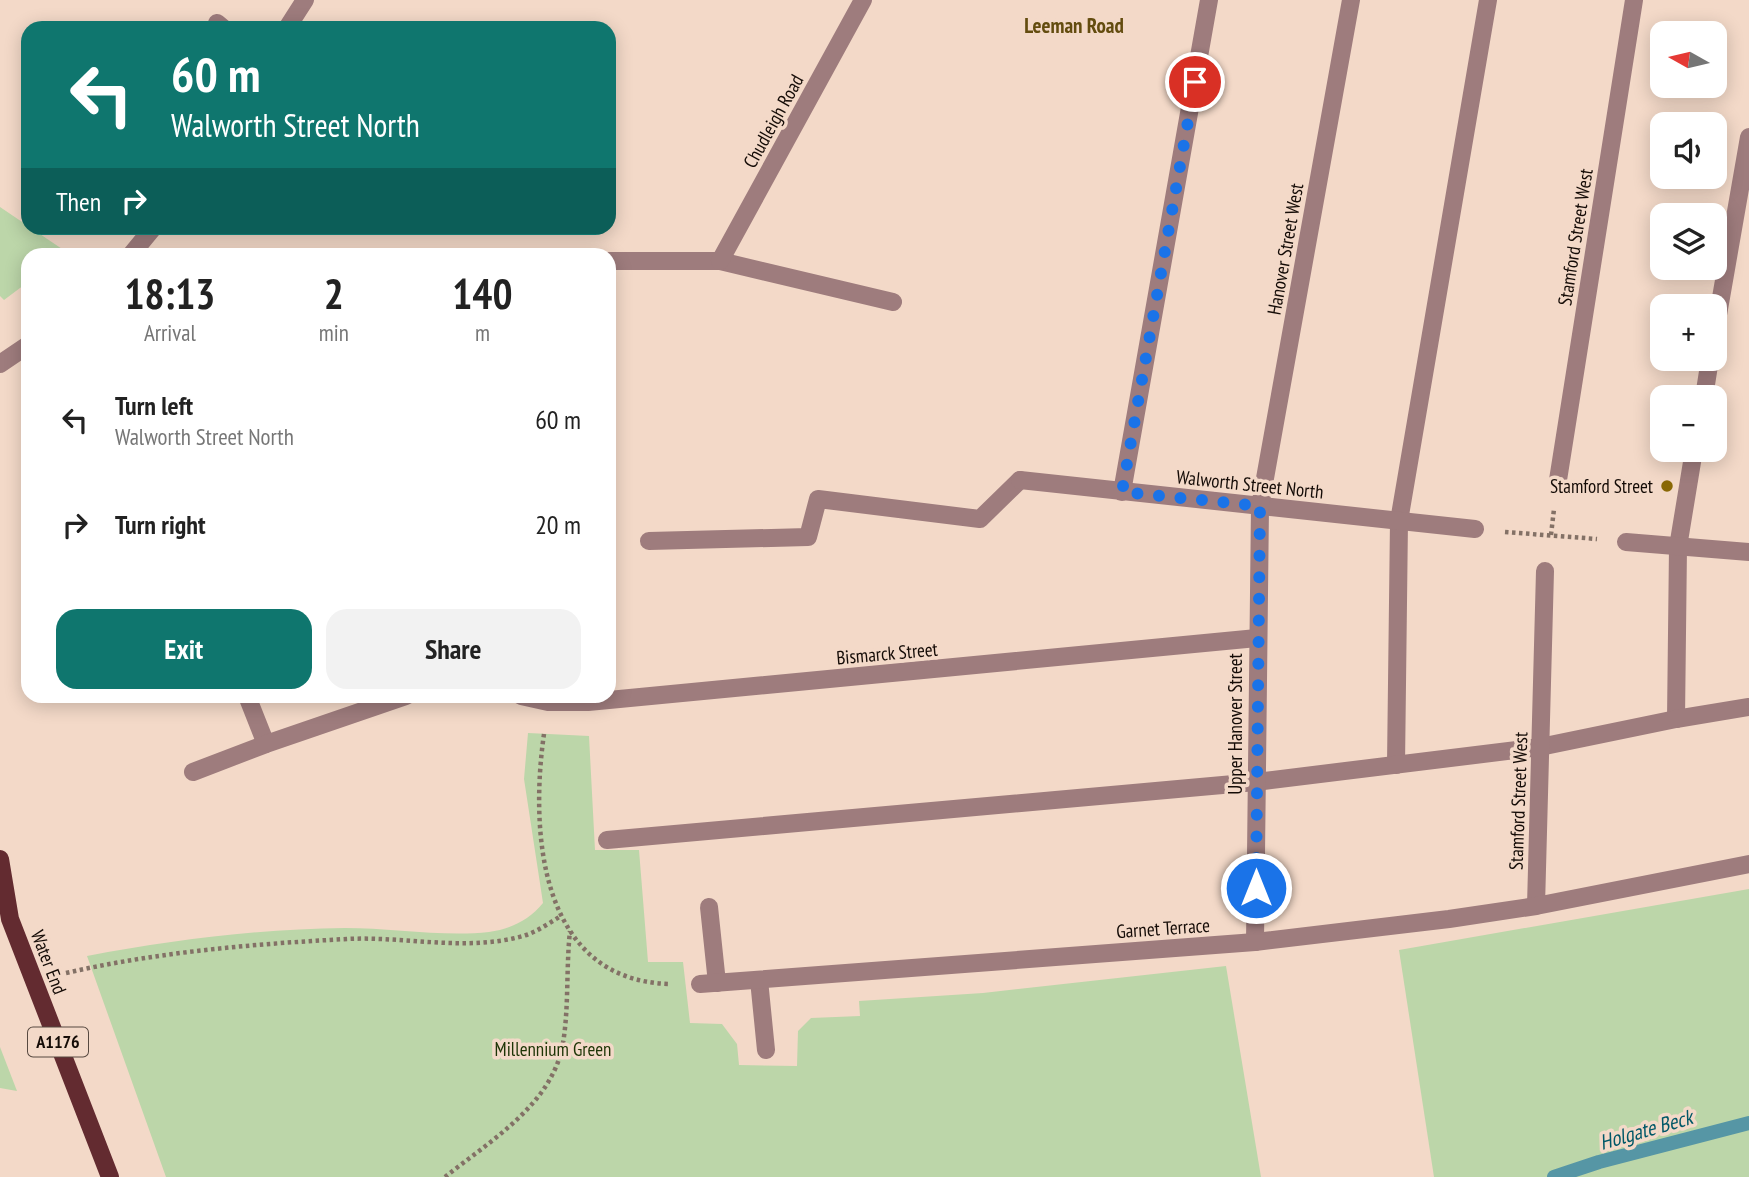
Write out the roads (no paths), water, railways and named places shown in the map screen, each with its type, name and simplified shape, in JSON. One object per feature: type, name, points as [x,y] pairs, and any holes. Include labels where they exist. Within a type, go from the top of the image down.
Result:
[{"type":"main road","name":"Water End","points":[[0,859],[3,917],[110,1177]]},
{"type":"street","points":[[292,21],[305,0]]},
{"type":"street","name":"Chudleigh Road","points":[[720,261],[863,0]]},
{"type":"street","points":[[1122,492],[1209,0]]},
{"type":"street","name":"Hanover Street West","points":[[1260,506],[1352,0]]},
{"type":"street","points":[[1396,765],[1399,521],[1488,0]]},
{"type":"street","name":"Stamford Street West","points":[[1558,480],[1634,0]]},
{"type":"street","points":[[1722,294],[1749,137]]},
{"type":"street","points":[[616,261],[720,261],[893,302]]},
{"type":"street","points":[[0,364],[21,350]]},
{"type":"street","points":[[1676,719],[1678,547],[1692,462]]},
{"type":"street","name":"Walworth Street North","points":[[649,541],[808,537],[818,499],[980,519],[1020,480],[1475,529]]},
{"type":"street","name":"Upper Hanover Street","points":[[1255,942],[1260,506]]},
{"type":"street","points":[[1626,542],[1749,552]]},
{"type":"street","name":"Stamford Street West","points":[[1536,906],[1545,571]]},
{"type":"street","name":"Bismarck Street","points":[[616,699],[1257,638]]},
{"type":"street","points":[[250,703],[266,744]]},
{"type":"street","points":[[192,772],[386,703]]},
{"type":"street","points":[[607,840],[1256,782],[1540,747],[1676,719],[1749,708]]},
{"type":"street","name":"Garnet Terrace","points":[[709,907],[709,984],[1255,942],[1536,906],[1749,864]]},
{"type":"street","points":[[759,981],[766,1050]]},
{"type":"waterway","name":"Holgate Beck","points":[[1554,1177],[1599,1162],[1749,1123]]},
{"type":"place","name":"Stamford Street","points":[[1667,486]]},
{"type":"district","name":"Leeman Road","points":[[1074,26]]},
{"type":"park label","name":"Millennium Green","points":[[553,1049]]}]
